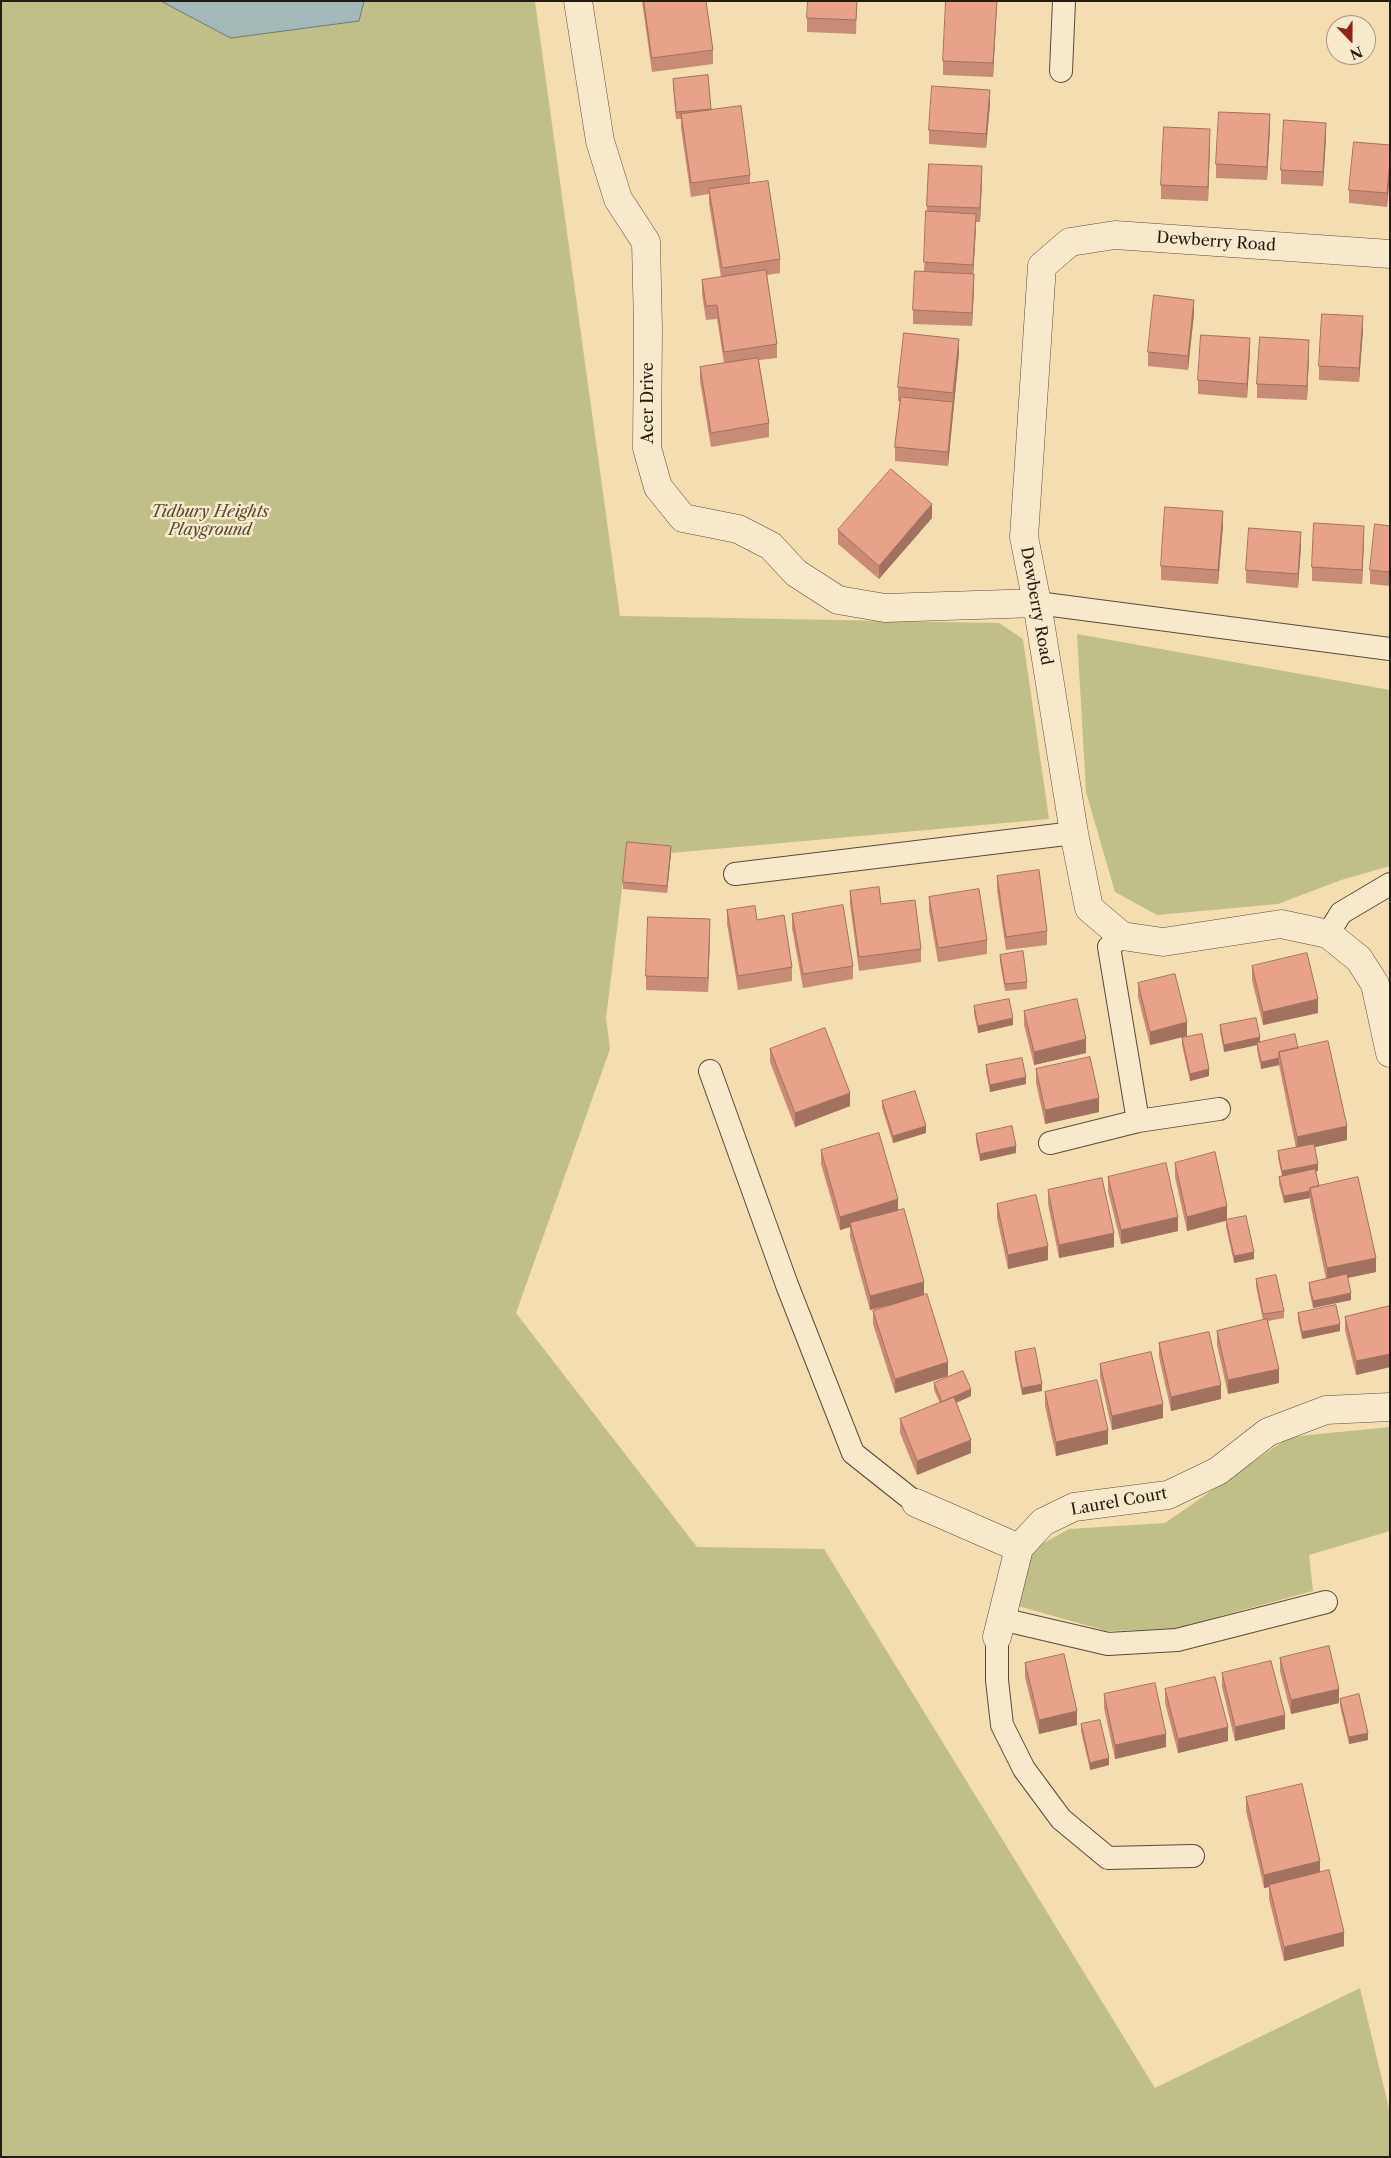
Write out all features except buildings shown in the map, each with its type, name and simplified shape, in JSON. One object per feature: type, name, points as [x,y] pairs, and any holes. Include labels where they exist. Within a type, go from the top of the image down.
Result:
[{"type":"street","name":"Acer Drive","points":[[578,1],[600,142],[618,200],[646,242],[647,448],[658,487],[683,518],[738,529],[771,546],[796,573],[838,600],[885,608],[1037,603]]},
{"type":"street","name":"Dewberry Road","points":[[1122,936],[1089,908],[1074,833],[1037,603],[1024,537],[1042,266],[1070,242],[1115,235],[1390,254]]},
{"type":"street","points":[[1122,936],[1163,942],[1281,924],[1328,934],[1359,960],[1376,984],[1390,1053]]},
{"type":"street","name":"Laurel Court","points":[[999,1628],[1019,1548],[1042,1522],[1074,1507],[1168,1495],[1192,1486],[1218,1471],[1268,1432],[1326,1410],[1390,1407]]},
{"type":"street","points":[[916,1503],[1019,1548]]},
{"type":"lane","points":[[1061,71],[1064,1]]},
{"type":"lane","points":[[1037,603],[1390,649]]},
{"type":"lane","points":[[735,874],[1074,833]]},
{"type":"lane","points":[[1328,934],[1341,913],[1390,884]]},
{"type":"lane","points":[[1122,936],[1110,947],[1138,1121]]},
{"type":"lane","points":[[710,1071],[787,1285],[852,1453],[916,1503]]},
{"type":"lane","points":[[1050,1143],[1138,1121],[1219,1109]]},
{"type":"lane","points":[[1194,1856],[1108,1858],[1061,1819],[1024,1769],[1002,1725],[997,1680],[999,1628],[1108,1644],[1177,1640],[1326,1602]]},
{"type":"green space","name":"Tidbury Heights Playground","points":[[1,1],[535,1],[620,616],[999,623],[1023,639],[1049,819],[671,853],[627,849],[606,1018],[610,1049],[516,1313],[697,1547],[824,1549],[1155,2088],[1360,1988],[1390,2112],[1390,2157],[1,2157]]},
{"type":"green space","points":[[1077,634],[1390,690],[1390,866],[1341,880],[1278,904],[1157,915],[1115,892],[1086,792]]},
{"type":"green space","points":[[1390,1427],[1390,1531],[1309,1555],[1313,1591],[1173,1629],[1107,1631],[1018,1606],[1033,1549],[1069,1529],[1165,1523],[1289,1437]]},
{"type":"water","points":[[161,1],[364,1],[359,21],[231,38]]}]
